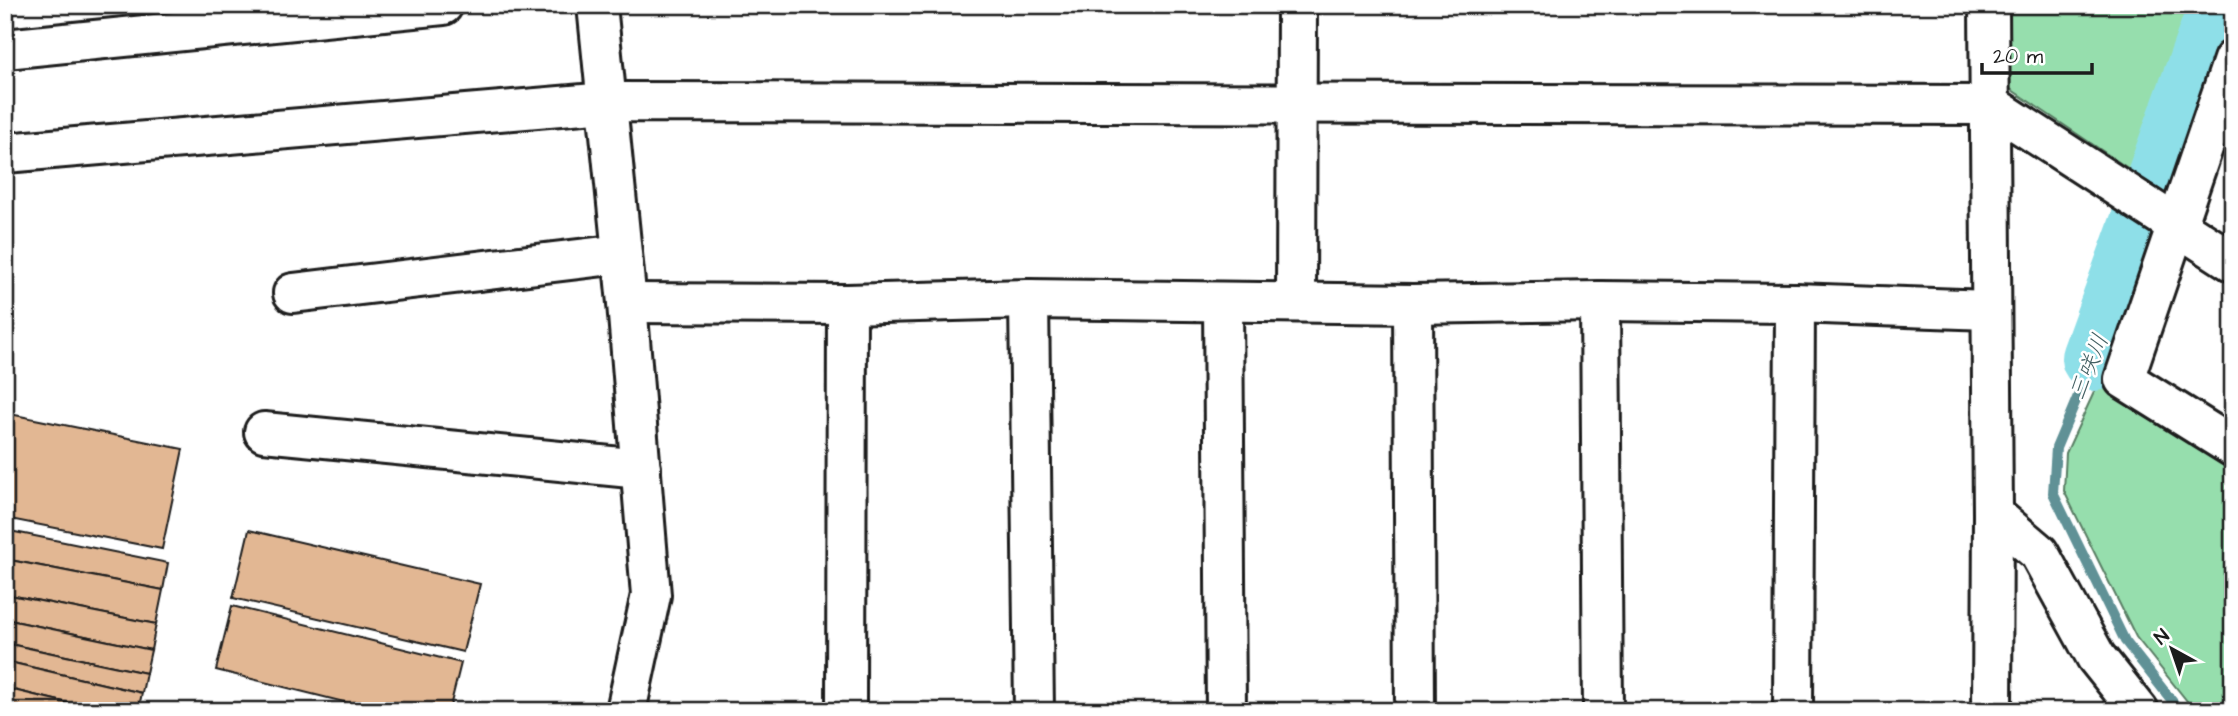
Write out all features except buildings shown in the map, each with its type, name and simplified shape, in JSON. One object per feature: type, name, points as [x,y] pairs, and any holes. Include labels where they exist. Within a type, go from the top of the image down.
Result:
[{"type":"street","points":[[5,49],[443,5]]},
{"type":"street","points":[[597,5],[627,303],[651,595],[626,711]]},
{"type":"street","points":[[1296,300],[1297,5]]},
{"type":"street","points":[[1989,5],[1988,75],[1992,105],[1989,310],[1993,514],[1992,711]]},
{"type":"street","points":[[2233,60],[2160,214],[2124,379],[2233,447]]},
{"type":"street","points":[[5,153],[607,102],[1992,105],[2233,261]]},
{"type":"street","points":[[293,293],[621,254]]},
{"type":"street","points":[[627,303],[847,304],[1029,299],[1223,302],[1296,300],[1413,304],[1600,301],[1795,303],[1989,310]]},
{"type":"street","points":[[1029,299],[1034,711]]},
{"type":"street","points":[[1600,301],[1603,711]]},
{"type":"street","points":[[1223,302],[1226,711]]},
{"type":"street","points":[[1794,711],[1795,303]]},
{"type":"street","points":[[846,711],[847,304]]},
{"type":"street","points":[[1413,304],[1415,711]]},
{"type":"street","points":[[264,432],[641,469]]},
{"type":"street","points":[[1993,514],[2039,553],[2096,657],[2139,711]]},
{"type":"green space","points":[[2004,5],[2212,5],[2150,183],[2003,84]]},
{"type":"green space","points":[[2101,377],[2233,461],[2233,711],[2195,711],[2136,637],[2064,491],[2066,453]]},
{"type":"waterway","name":"三咲川","points":[[2094,358],[2222,5]]},
{"type":"waterway","name":"三咲川","points":[[2094,358],[2056,448],[2053,493],[2125,641],[2180,711]]}]
